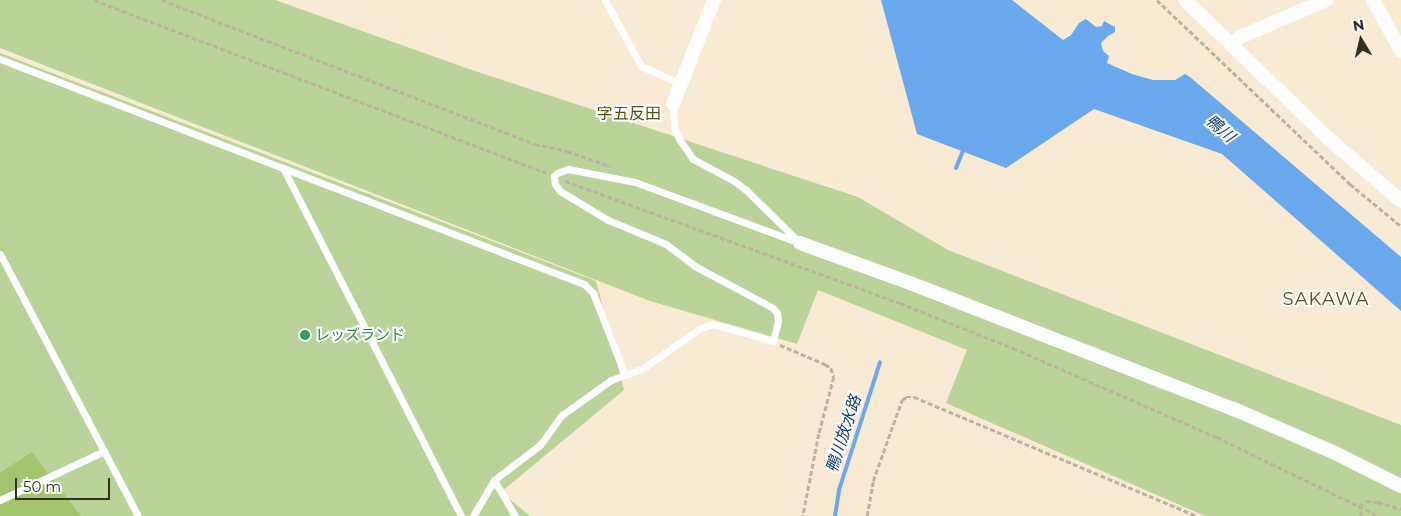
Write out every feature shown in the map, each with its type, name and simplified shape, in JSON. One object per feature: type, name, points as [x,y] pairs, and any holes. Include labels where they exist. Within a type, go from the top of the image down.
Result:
[{"type":"street","points":[[673,104],[714,0]]},
{"type":"street","points":[[1185,0],[1329,139],[1401,201]]},
{"type":"street","points":[[1231,45],[1240,37],[1326,0]]},
{"type":"street","points":[[1373,0],[1401,51]]},
{"type":"street","points":[[800,243],[928,290],[1217,402],[1335,453],[1401,486]]},
{"type":"lane","points":[[605,0],[641,66],[681,84]]},
{"type":"lane","points":[[0,59],[584,284],[593,294],[625,375]]},
{"type":"lane","points":[[673,104],[674,127],[679,139],[694,159],[734,181],[746,190],[800,243]]},
{"type":"lane","points":[[283,168],[461,516]]},
{"type":"lane","points":[[473,516],[494,480],[540,445],[562,415],[611,380],[642,369],[699,329],[712,324],[773,341],[778,321],[777,313],[773,308],[695,266],[666,244],[619,226],[560,190],[555,184],[554,176],[560,170],[568,169],[635,182],[800,243]]},
{"type":"lane","points":[[0,254],[138,516]]},
{"type":"lane","points":[[0,500],[104,451]]},
{"type":"lane","points":[[494,480],[515,516]]},
{"type":"path","points":[[94,0],[554,176],[900,303],[1013,348],[1217,437],[1379,516]]},
{"type":"path","points":[[162,0],[536,144],[567,151],[611,166]]},
{"type":"path","points":[[1157,0],[1350,184],[1401,226]]},
{"type":"path","points":[[773,341],[785,349],[826,364],[833,372],[834,384],[819,434],[803,516]]},
{"type":"path","points":[[867,516],[873,481],[902,400],[906,397],[914,397],[1196,516]]},
{"type":"path","points":[[1359,506],[1366,501],[1378,502],[1401,509]]},
{"type":"path","points":[[1359,506],[1361,516]]},
{"type":"green space","points":[[0,0],[275,0],[469,69],[858,197],[948,250],[1401,425],[1401,516],[1205,516],[946,403],[967,350],[818,290],[797,344],[650,301],[0,48]]},
{"type":"green space","name":"レッズランド","points":[[0,53],[596,281],[624,390],[501,492],[530,516],[0,516]]},
{"type":"green space","points":[[32,452],[81,516],[0,516],[0,473]]},
{"type":"water","name":"鴨川","points":[[881,0],[1012,0],[1063,40],[1071,35],[1079,23],[1086,19],[1096,27],[1102,26],[1104,21],[1115,27],[1115,32],[1101,43],[1103,51],[1109,56],[1107,63],[1132,74],[1153,80],[1175,80],[1185,74],[1190,77],[1401,257],[1401,311],[1222,154],[1094,109],[1006,168],[917,134]]},
{"type":"waterway","name":"鴨川放水路","points":[[956,168],[964,148]]},
{"type":"waterway","name":"鴨川放水路","points":[[835,516],[839,490],[880,362]]},
{"type":"place","name":"レッズランド","points":[[305,335]]},
{"type":"district","name":"字五反田","points":[[629,114]]},
{"type":"district","name":"SAKAWA","points":[[1326,299]]}]
